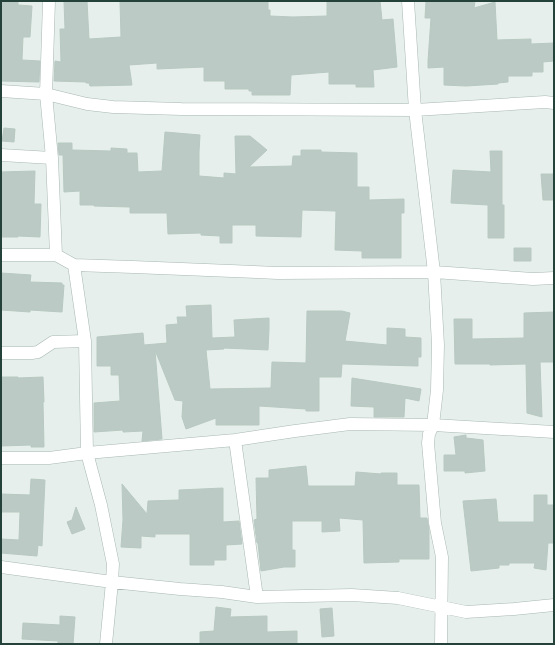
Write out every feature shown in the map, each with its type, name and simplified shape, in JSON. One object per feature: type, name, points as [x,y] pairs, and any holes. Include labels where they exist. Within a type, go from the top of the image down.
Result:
[{"type":"street","points":[[49,1],[46,94],[52,158],[56,255]]},
{"type":"street","points":[[408,1],[414,110],[434,272],[438,345],[437,390],[433,424],[429,434],[428,444],[435,523],[442,557],[441,644]]},
{"type":"street","points":[[1,91],[46,94],[87,104],[113,107],[189,109],[414,110],[545,102],[554,103]]},
{"type":"street","points":[[1,155],[52,158]]},
{"type":"street","points":[[1,255],[56,255],[74,265],[278,273],[434,272],[533,280],[554,278]]},
{"type":"street","points":[[74,265],[85,340],[88,454],[101,505],[112,564],[112,582],[106,644]]},
{"type":"street","points":[[1,353],[32,353],[38,352],[53,342],[85,340]]},
{"type":"street","points":[[1,458],[49,458],[235,440],[350,424],[433,424],[554,432]]},
{"type":"street","points":[[235,440],[257,597]]},
{"type":"street","points":[[1,568],[112,582],[222,592],[257,597],[360,596],[398,598],[466,612],[554,605]]},
{"type":"building","points":[[1,1],[18,1],[18,5],[32,6],[30,37],[23,37],[22,60],[40,61],[39,82],[1,81]]},
{"type":"building","points":[[64,1],[87,1],[89,39],[121,37],[120,1],[268,1],[270,16],[293,17],[327,16],[327,1],[380,1],[382,20],[393,19],[397,67],[373,70],[374,87],[356,87],[356,84],[329,84],[329,72],[291,75],[290,95],[252,95],[252,91],[249,91],[249,89],[225,89],[225,81],[204,81],[204,67],[157,69],[157,63],[129,65],[132,85],[90,86],[89,83],[86,82],[54,81],[55,61],[61,62],[60,29],[65,29]]},
{"type":"building","points":[[426,1],[475,1],[474,8],[495,2],[497,40],[531,39],[531,44],[554,43],[554,61],[543,62],[543,72],[532,72],[532,76],[508,76],[508,82],[466,86],[444,85],[444,67],[428,68],[431,18],[425,18]]},
{"type":"building","points":[[4,128],[15,129],[14,142],[2,141]]},
{"type":"building","points":[[165,132],[200,135],[199,176],[224,178],[224,173],[236,174],[235,136],[250,136],[267,150],[249,167],[292,166],[293,156],[301,156],[301,150],[357,153],[357,187],[369,187],[369,200],[404,199],[404,213],[401,213],[401,258],[362,258],[362,251],[335,250],[336,211],[302,210],[301,237],[256,236],[256,225],[232,225],[232,243],[220,243],[220,236],[201,235],[201,233],[168,234],[167,213],[130,213],[130,207],[80,205],[80,191],[64,192],[63,155],[59,155],[58,143],[72,143],[72,150],[111,151],[111,148],[127,149],[127,153],[137,153],[138,172],[162,171]]},
{"type":"building","points":[[490,151],[502,151],[502,205],[504,205],[504,238],[488,238],[488,205],[451,203],[453,170],[491,172]]},
{"type":"building","points":[[35,171],[34,204],[41,204],[40,237],[1,237],[1,172]]},
{"type":"building","points":[[541,174],[554,174],[554,200],[543,200]]},
{"type":"building","points":[[514,248],[531,248],[531,261],[514,261]]},
{"type":"building","points":[[1,273],[31,275],[30,282],[62,283],[62,285],[64,285],[62,312],[1,310]]},
{"type":"building","points":[[211,305],[212,338],[235,337],[234,320],[269,318],[269,329],[268,350],[224,348],[206,350],[210,389],[271,388],[272,362],[306,363],[307,311],[342,311],[350,313],[345,341],[387,345],[387,328],[405,329],[405,337],[421,338],[421,357],[418,357],[418,366],[342,364],[341,377],[319,377],[319,411],[259,406],[259,425],[216,425],[216,418],[186,429],[182,417],[183,401],[175,400],[155,350],[162,439],[142,441],[143,431],[123,432],[123,430],[94,432],[94,403],[120,401],[119,375],[111,375],[111,366],[97,366],[97,337],[143,333],[144,345],[167,343],[166,325],[178,324],[177,317],[187,317],[186,306]]},
{"type":"building","points":[[554,312],[554,362],[540,362],[542,417],[527,413],[526,364],[455,364],[454,319],[472,319],[472,339],[524,338],[524,313]]},
{"type":"building","points":[[1,377],[43,377],[44,447],[31,447],[31,445],[1,446]]},
{"type":"building","points":[[352,378],[421,389],[419,401],[405,398],[404,417],[374,417],[374,407],[351,406]]},
{"type":"building","points":[[466,435],[466,438],[483,440],[485,471],[465,473],[465,471],[444,471],[444,455],[456,455],[454,437]]},
{"type":"building","points":[[306,466],[308,486],[355,486],[356,472],[381,474],[397,473],[397,485],[419,485],[420,518],[427,518],[429,530],[429,559],[399,559],[399,562],[364,563],[363,520],[339,518],[340,531],[322,532],[322,521],[292,521],[292,550],[295,550],[295,567],[284,567],[261,571],[254,520],[257,519],[256,478],[269,478],[269,470]]},
{"type":"building","points":[[31,479],[45,480],[42,546],[38,545],[37,556],[1,553],[1,539],[19,540],[20,512],[1,512],[1,494],[30,495]]},
{"type":"building","points":[[122,484],[147,514],[148,501],[179,500],[179,490],[223,488],[223,522],[239,521],[242,544],[226,545],[226,560],[214,560],[214,565],[190,565],[190,534],[155,534],[155,537],[141,536],[141,548],[121,547],[123,520]]},
{"type":"building","points":[[534,495],[547,495],[547,505],[554,505],[554,543],[548,543],[546,570],[534,568],[535,563],[509,563],[509,565],[499,565],[499,568],[471,571],[463,501],[496,499],[498,522],[534,522]]},
{"type":"building","points":[[76,507],[85,529],[72,534],[67,522],[72,520]]},
{"type":"building","points":[[216,607],[231,609],[230,617],[267,616],[267,632],[297,631],[297,644],[200,644],[200,632],[214,631]]},
{"type":"building","points":[[332,608],[334,636],[322,637],[320,609]]},
{"type":"building","points":[[60,616],[75,617],[73,644],[58,644],[58,641],[22,639],[23,623],[60,625]]}]
